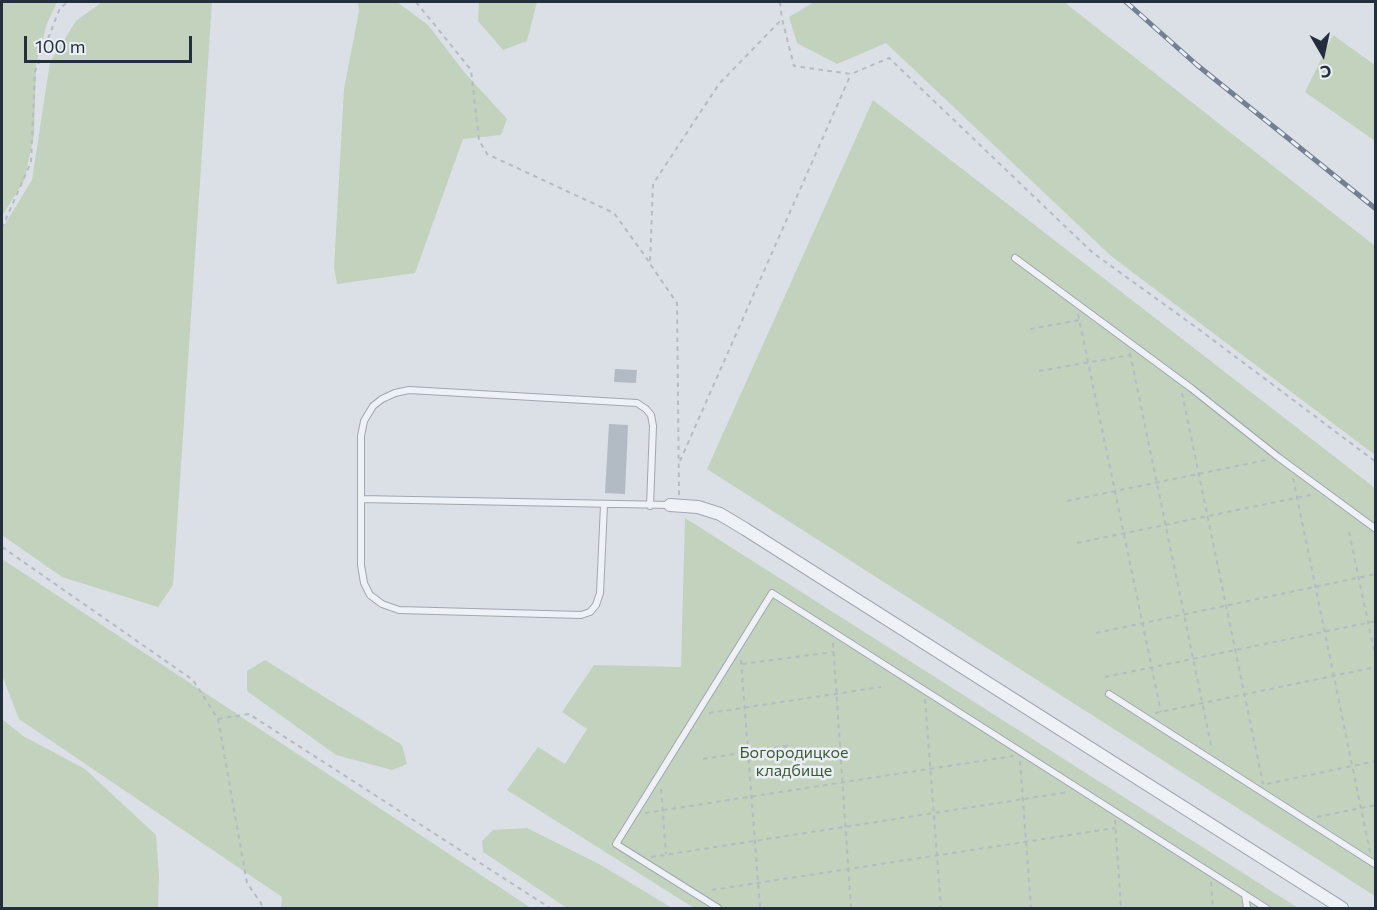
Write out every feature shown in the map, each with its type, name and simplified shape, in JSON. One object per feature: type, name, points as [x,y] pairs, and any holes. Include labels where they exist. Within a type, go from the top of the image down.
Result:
[{"type":"street","points":[[675,505],[709,510],[745,529],[1342,909]]},
{"type":"lane","points":[[1015,258],[1324,492],[1376,528]]},
{"type":"lane","points":[[604,505],[600,593],[596,605],[590,612],[581,615],[399,610],[382,604],[370,595],[364,583],[361,565],[361,436],[364,421],[373,406],[382,399],[409,390],[618,400],[637,403],[651,415],[653,426],[650,506]]},
{"type":"lane","points":[[361,499],[675,505]]},
{"type":"lane","points":[[718,909],[616,844],[772,593],[1266,909]]},
{"type":"lane","points":[[1109,694],[1374,865]]},
{"type":"lane","points":[[1245,895],[1247,909]]},
{"type":"path","points":[[2,228],[31,162],[36,72],[60,8],[68,2]]},
{"type":"path","points":[[416,2],[471,70],[479,140],[487,154],[614,213],[677,303],[679,462],[675,505]]},
{"type":"path","points":[[780,2],[794,66],[851,74],[889,58],[1093,254],[1197,328],[1376,462]]},
{"type":"path","points":[[650,264],[653,184],[719,84],[782,19]]},
{"type":"path","points":[[679,462],[851,74]]},
{"type":"path","points":[[1076,303],[1161,712]]},
{"type":"path","points":[[1030,329],[1095,317]]},
{"type":"path","points":[[1128,342],[1212,750]]},
{"type":"path","points":[[1039,371],[1131,355]]},
{"type":"path","points":[[1181,390],[1264,785],[1376,761]]},
{"type":"path","points":[[1067,501],[1278,457]]},
{"type":"path","points":[[1291,467],[1374,865]]},
{"type":"path","points":[[1077,543],[1324,492]]},
{"type":"path","points":[[1349,532],[1376,660]]},
{"type":"path","points":[[2,547],[193,680],[218,718],[247,883],[261,903],[262,909]]},
{"type":"path","points":[[1096,633],[1376,574]]},
{"type":"path","points":[[1105,676],[1376,621]]},
{"type":"path","points":[[832,632],[851,909]]},
{"type":"path","points":[[739,646],[760,909]]},
{"type":"path","points":[[741,664],[834,651]]},
{"type":"path","points":[[1142,716],[1376,667]]},
{"type":"path","points":[[700,714],[881,687]]},
{"type":"path","points":[[924,690],[941,909]]},
{"type":"path","points":[[218,718],[249,714],[550,909]]},
{"type":"path","points":[[703,759],[792,745]]},
{"type":"path","points":[[634,815],[1019,755],[1030,909]]},
{"type":"path","points":[[660,774],[666,854]]},
{"type":"path","points":[[639,858],[1069,792]]},
{"type":"path","points":[[1316,817],[1376,805]]},
{"type":"path","points":[[1114,811],[1121,909]]},
{"type":"path","points":[[712,890],[1115,828]]},
{"type":"path","points":[[1370,850],[1376,849]]},
{"type":"path","points":[[1210,873],[1213,909]]},
{"type":"green space","points":[[2,2],[57,2],[47,23],[36,65],[34,135],[24,181],[2,216]]},
{"type":"green space","points":[[102,2],[212,2],[173,585],[158,607],[62,577],[2,535],[2,229],[32,180],[50,62],[76,21]]},
{"type":"green space","points":[[358,2],[397,2],[428,25],[465,73],[507,119],[501,135],[463,139],[415,273],[337,284],[334,268],[344,89],[359,11]]},
{"type":"green space","points":[[479,2],[537,2],[527,41],[503,50],[478,21]]},
{"type":"green space","points":[[814,2],[1064,2],[1375,246],[1375,455],[1111,256],[886,43],[837,64],[797,43],[789,17]]},
{"type":"green space","points":[[1333,35],[1375,65],[1375,141],[1305,92]]},
{"type":"green space","points":[[873,100],[1375,488],[1375,896],[707,469]]},
{"type":"green space","name":"Богородицкое кладбище","points":[[685,518],[1298,908],[694,908],[507,790],[538,747],[565,764],[587,729],[562,712],[594,665],[681,667]]},
{"type":"green space","points":[[2,559],[531,908],[281,908],[282,897],[19,719],[2,675]]},
{"type":"green space","points":[[265,660],[402,745],[407,764],[392,770],[336,755],[247,691],[247,671]]},
{"type":"green space","points":[[2,719],[23,736],[85,769],[156,835],[159,877],[158,908],[2,908]]},
{"type":"green space","points":[[527,828],[599,864],[672,908],[567,908],[483,852],[482,841],[493,830]]},
{"type":"building","points":[[615,369],[637,370],[636,383],[614,382]]},
{"type":"building","points":[[609,424],[628,425],[625,494],[605,493]]},
{"type":"railway","points":[[1126,2],[1197,65],[1376,209]]}]
